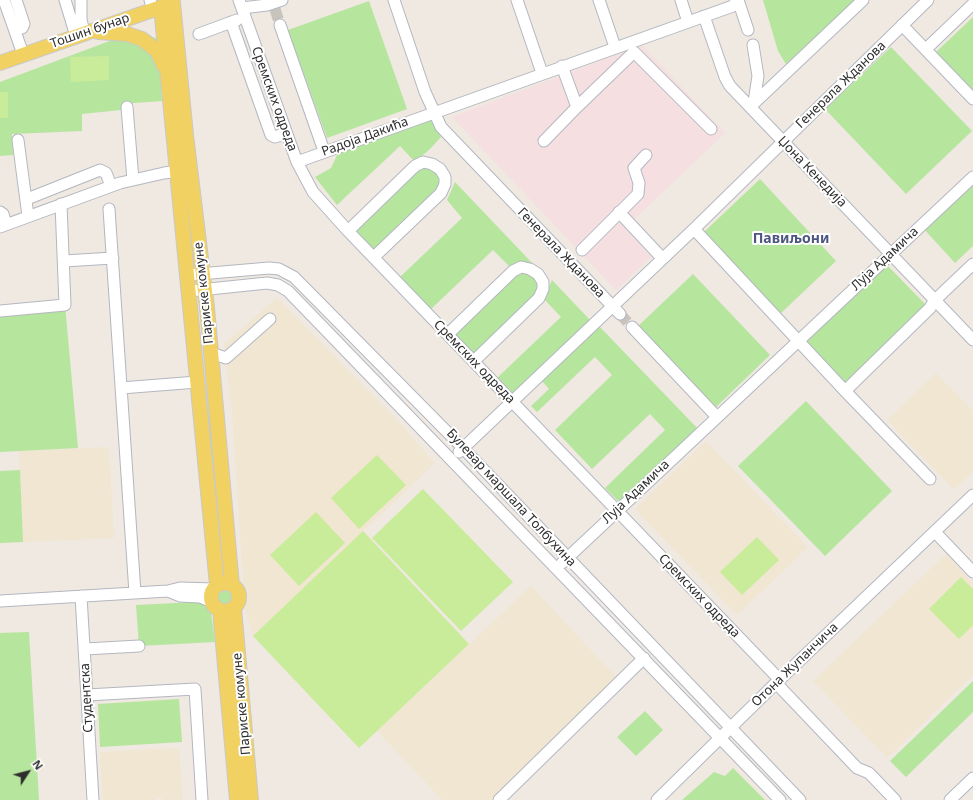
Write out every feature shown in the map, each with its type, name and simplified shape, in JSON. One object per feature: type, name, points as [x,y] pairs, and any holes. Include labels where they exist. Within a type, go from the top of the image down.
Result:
[{"type":"main road","name":"Тошин бунар","points":[[0,63],[163,4]]},
{"type":"main road","name":"Париске комуне","points":[[163,4],[168,78],[190,291],[215,596],[237,800]]},
{"type":"main road","name":"Париске комуне","points":[[163,4],[203,274],[232,585]]},
{"type":"main road","points":[[83,33],[127,34],[142,39],[157,51],[168,78]]},
{"type":"main road","points":[[224,583],[232,585],[239,596],[234,608],[227,611],[215,596],[224,583]]},
{"type":"main road","name":"Париске комуне","points":[[234,608],[251,800]]},
{"type":"street","points":[[4,0],[23,54]]},
{"type":"street","points":[[15,30],[22,28],[24,24],[16,0]]},
{"type":"street","points":[[65,0],[83,33]]},
{"type":"street","points":[[81,0],[83,33]]},
{"type":"street","points":[[394,0],[433,112]]},
{"type":"street","points":[[517,0],[542,73]]},
{"type":"street","points":[[599,0],[615,47]]},
{"type":"street","points":[[680,0],[688,22]]},
{"type":"street","points":[[704,16],[733,6],[738,0]]},
{"type":"street","points":[[738,0],[748,30]]},
{"type":"street","points":[[752,104],[863,0]]},
{"type":"street","name":"Генерала Жданова","points":[[452,458],[694,229],[902,25],[920,2]]},
{"type":"street","points":[[199,34],[230,22],[242,8],[276,4]]},
{"type":"street","points":[[926,49],[973,4]]},
{"type":"street","name":"Сремских одреда","points":[[242,8],[296,162],[309,186],[348,231],[617,511],[857,768],[869,773],[895,800]]},
{"type":"street","name":"Радоја Дакића","points":[[296,162],[615,47],[632,48],[704,16]]},
{"type":"street","name":"Џона Кенедија","points":[[704,16],[726,81],[752,104],[783,142],[973,340]]},
{"type":"street","points":[[230,22],[271,135],[275,137],[286,133]]},
{"type":"street","points":[[280,25],[324,152]]},
{"type":"street","points":[[902,25],[973,99]]},
{"type":"street","points":[[752,104],[758,76],[753,44]]},
{"type":"street","points":[[544,141],[632,48],[711,129]]},
{"type":"street","points":[[562,66],[577,107]]},
{"type":"street","points":[[127,107],[133,180]]},
{"type":"street","name":"Генерала Жданова","points":[[433,112],[443,130],[620,314]]},
{"type":"street","points":[[18,140],[27,199],[28,216]]},
{"type":"street","points":[[582,250],[638,194],[639,183],[634,168],[646,155]]},
{"type":"street","points":[[348,231],[415,166],[423,162],[432,164],[440,169],[445,177],[446,184],[441,193],[374,258]]},
{"type":"street","points":[[27,199],[100,170],[106,173],[111,186]]},
{"type":"street","points":[[0,212],[3,214],[3,226],[111,186],[178,171]]},
{"type":"street","name":"Луја Адамича","points":[[557,568],[973,177]]},
{"type":"street","points":[[0,311],[65,305],[61,204]]},
{"type":"street","points":[[109,209],[135,593]]},
{"type":"street","points":[[619,212],[662,258]]},
{"type":"street","points":[[694,229],[845,391],[930,479]]},
{"type":"street","points":[[64,261],[113,258]]},
{"type":"street","points":[[845,391],[930,308],[934,300],[973,264]]},
{"type":"street","name":"Булевар маршала Толбухина","points":[[188,275],[269,268],[279,269],[294,277],[463,448],[730,729],[800,800]]},
{"type":"street","points":[[448,334],[513,271],[521,268],[530,269],[538,274],[543,282],[543,289],[539,298],[474,361]]},
{"type":"street","name":"Булевар маршала Толбухина","points":[[190,291],[267,283],[278,285],[288,290],[452,458],[780,800]]},
{"type":"street","points":[[211,353],[226,358],[270,319]]},
{"type":"street","points":[[632,327],[717,417]]},
{"type":"street","points":[[121,388],[197,382]]},
{"type":"street","name":"Отона Жупанчича","points":[[657,800],[973,495]]},
{"type":"street","points":[[935,532],[973,572]]},
{"type":"street","points":[[0,601],[168,591],[180,588],[215,596]]},
{"type":"street","name":"Студентска","points":[[81,596],[93,800]]},
{"type":"street","points":[[85,649],[139,646]]},
{"type":"street","points":[[499,800],[644,658]]},
{"type":"street","points":[[87,695],[195,689],[202,800]]},
{"type":"street","points":[[950,800],[973,778]]},
{"type":"shaded area","points":[[642,45],[725,133],[625,228],[651,257],[616,290],[452,117]]},
{"type":"shaded area","points":[[277,298],[397,420],[435,463],[253,636],[245,611],[232,411],[224,344]]},
{"type":"shaded area","points":[[936,373],[973,411],[973,471],[954,490],[887,420]]},
{"type":"shaded area","points":[[706,441],[808,547],[737,615],[635,509]]},
{"type":"shaded area","points":[[109,447],[114,538],[23,542],[19,451]]},
{"type":"shaded area","points":[[946,554],[973,583],[973,675],[887,758],[813,681]]},
{"type":"shaded area","points":[[531,586],[619,680],[498,800],[442,800],[377,731]]},
{"type":"shaded area","points":[[179,748],[183,800],[163,800],[162,798],[156,798],[156,800],[103,800],[100,752]]},
{"type":"green space","points":[[763,0],[856,0],[786,64],[778,51]]},
{"type":"green space","points":[[369,1],[407,109],[327,138],[288,30]]},
{"type":"green space","points":[[973,17],[973,92],[936,52]]},
{"type":"green space","points":[[139,30],[159,40],[162,101],[121,104],[121,110],[82,114],[82,131],[12,134],[13,155],[0,156],[0,82]]},
{"type":"green space","points":[[891,47],[972,131],[906,194],[825,109]]},
{"type":"green space","points":[[109,56],[109,80],[71,82],[70,57]]},
{"type":"green space","points":[[0,92],[8,92],[8,118],[0,118]]},
{"type":"green space","points":[[429,118],[441,137],[430,149],[415,162],[400,146],[337,205],[315,177],[331,168],[339,151]]},
{"type":"green space","points":[[429,166],[437,171],[443,181],[439,192],[376,252],[355,231],[418,168]]},
{"type":"green space","points":[[760,179],[836,261],[780,314],[703,233]]},
{"type":"green space","points":[[973,179],[973,246],[955,263],[922,227]]},
{"type":"green space","points":[[455,182],[534,265],[510,267],[493,250],[431,309],[400,277],[462,218],[447,200]]},
{"type":"green space","points":[[886,264],[927,306],[844,386],[803,344]]},
{"type":"green space","points":[[527,271],[535,275],[541,286],[537,296],[474,357],[453,335],[516,273]]},
{"type":"green space","points":[[693,274],[770,355],[714,409],[637,327]]},
{"type":"green space","points":[[552,280],[591,321],[513,396],[497,378],[561,317],[544,299]]},
{"type":"green space","points":[[65,305],[78,448],[0,452],[0,310]]},
{"type":"green space","points":[[599,326],[700,431],[622,505],[605,488],[665,430],[650,414],[592,469],[555,430],[612,375],[595,357],[537,412],[531,406],[549,389],[542,381]]},
{"type":"green space","points":[[806,401],[892,491],[825,556],[738,466]]},
{"type":"green space","points":[[377,455],[406,485],[359,529],[331,498]]},
{"type":"green space","points":[[20,470],[23,542],[0,543],[0,471]]},
{"type":"green space","points":[[423,489],[513,582],[461,631],[372,538]]},
{"type":"green space","points":[[316,512],[345,543],[299,586],[270,555]]},
{"type":"green space","points":[[363,531],[469,644],[359,748],[253,636]]},
{"type":"green space","points":[[757,537],[779,560],[742,595],[720,572]]},
{"type":"green space","points":[[961,577],[973,589],[973,625],[959,639],[929,609]]},
{"type":"green space","points":[[225,586],[233,589],[236,597],[233,605],[225,608],[217,605],[214,597],[217,589]]},
{"type":"green space","points":[[196,602],[207,606],[211,613],[215,642],[139,646],[136,605]]},
{"type":"green space","points":[[29,632],[39,800],[0,800],[0,633]]},
{"type":"green space","points":[[973,681],[973,712],[906,777],[890,761]]},
{"type":"green space","points":[[179,699],[182,742],[100,747],[98,704]]},
{"type":"green space","points":[[645,711],[663,730],[636,756],[617,737]]},
{"type":"green space","points":[[733,768],[765,800],[682,800],[714,772],[725,776]]},
{"type":"tunnel","points":[[275,9],[280,25]]},
{"type":"tunnel","points":[[620,314],[632,327]]},
{"type":"district","name":"Павиљони","points":[[791,239]]}]
